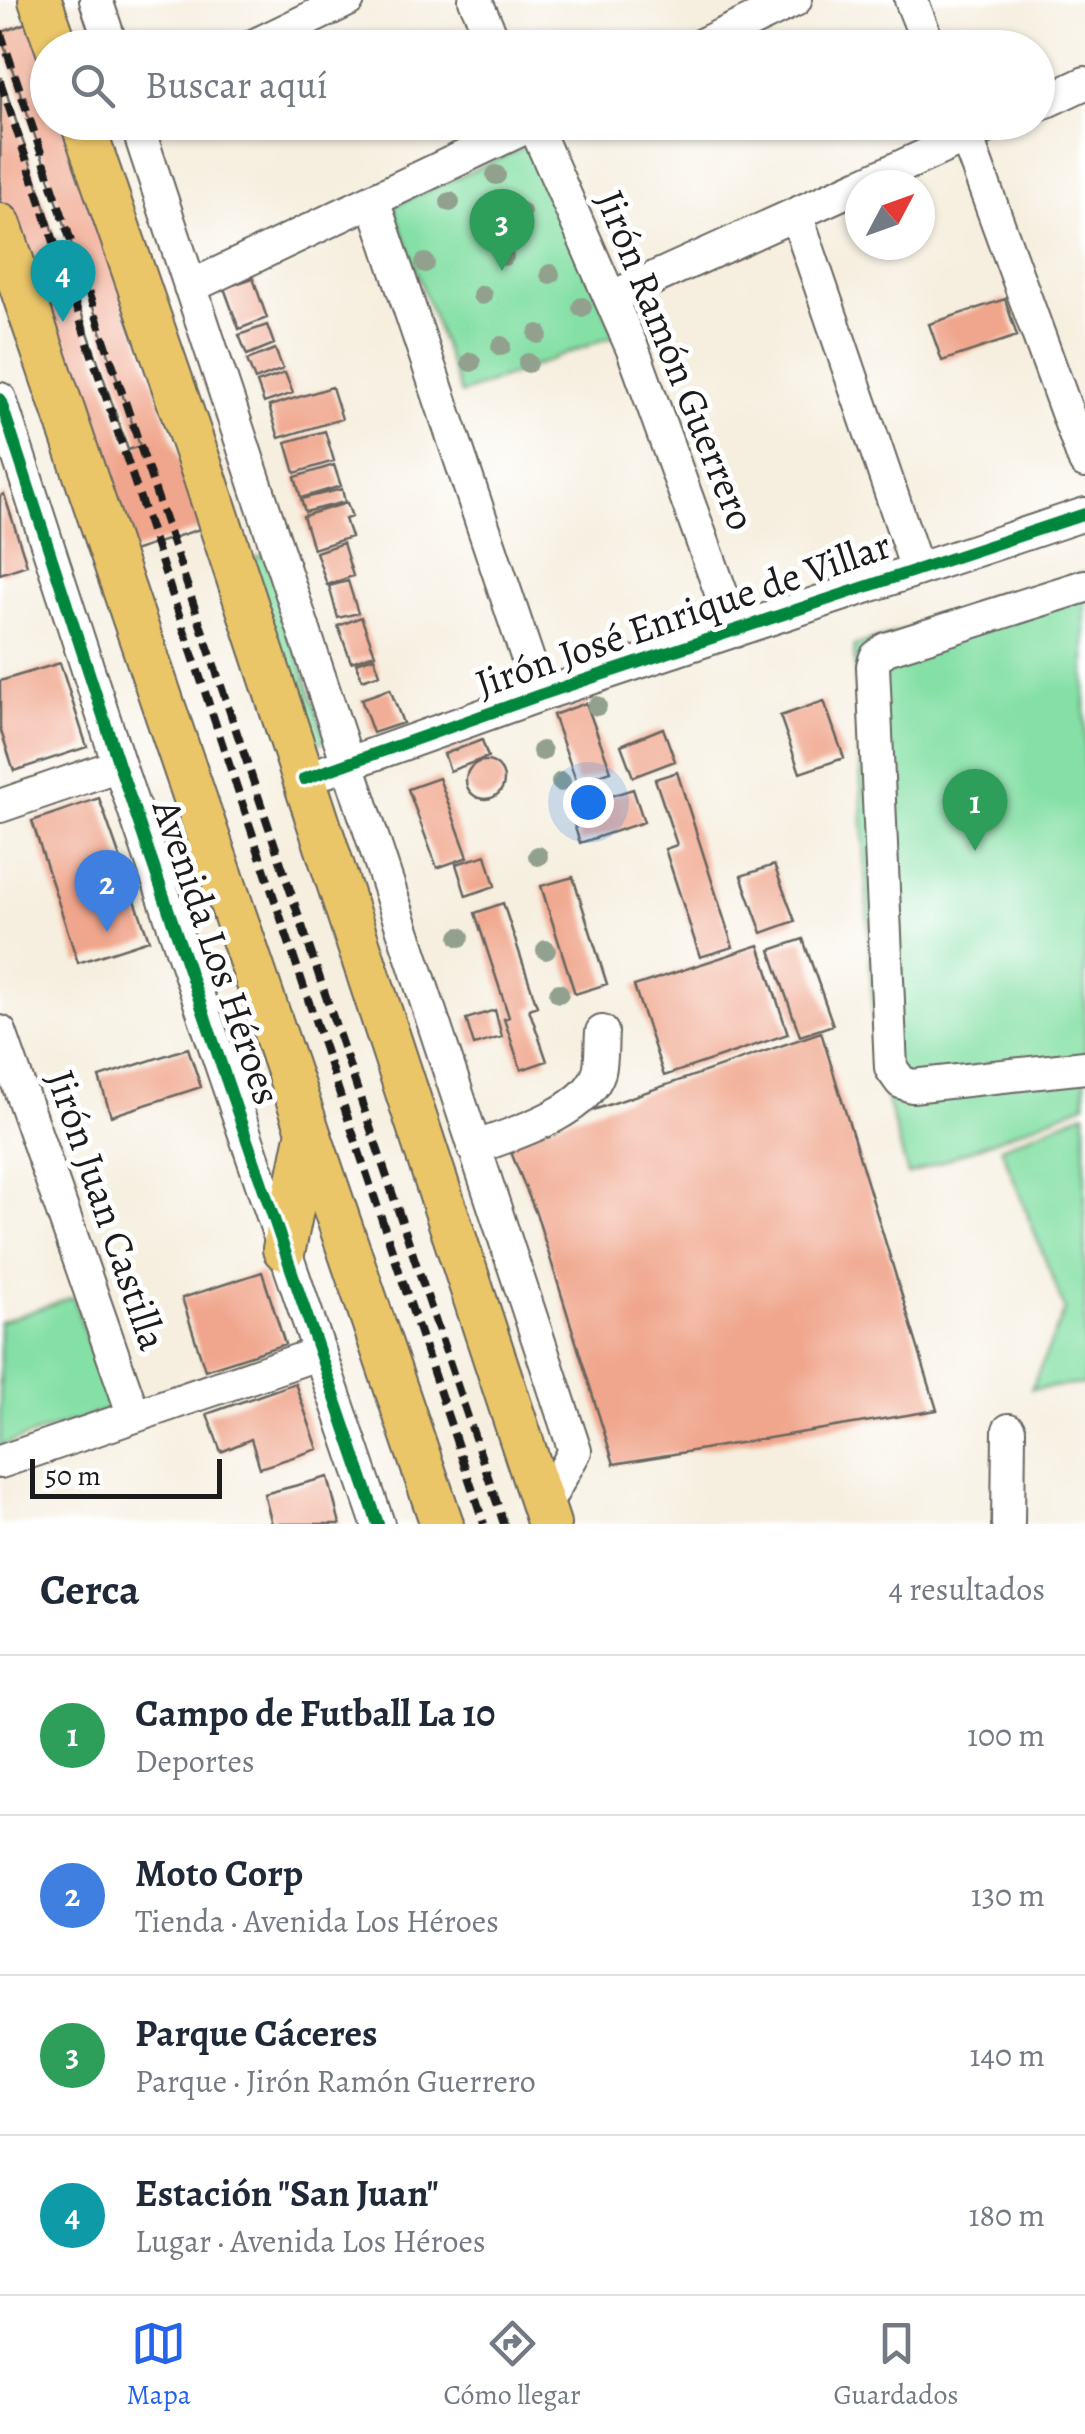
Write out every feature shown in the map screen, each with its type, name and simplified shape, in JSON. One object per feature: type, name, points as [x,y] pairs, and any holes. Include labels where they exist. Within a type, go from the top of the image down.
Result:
[{"type":"main road","points":[[40,0],[50,30]]},
{"type":"main road","points":[[88,140],[205,478],[546,1516]]},
{"type":"main road","name":"Avenida Los Héroes","points":[[0,225],[442,1524]]},
{"type":"main road","points":[[284,1249],[307,1136]]},
{"type":"street","points":[[96,0],[106,30]]},
{"type":"street","points":[[286,30],[348,0]]},
{"type":"street","points":[[475,0],[489,30]]},
{"type":"street","points":[[732,30],[795,0]]},
{"type":"street","points":[[911,0],[923,30]]},
{"type":"street","points":[[1055,96],[1085,83]]},
{"type":"street","points":[[142,140],[574,1450],[546,1516]]},
{"type":"street","points":[[190,287],[498,140]]},
{"type":"street","name":"Jirón Ramón Guerrero","points":[[541,140],[632,350],[735,631]]},
{"type":"street","points":[[888,170],[945,140]]},
{"type":"street","points":[[968,140],[1085,462]]},
{"type":"street","points":[[610,298],[845,192]]},
{"type":"street","points":[[373,200],[540,695]]},
{"type":"street","points":[[796,214],[916,569]]},
{"type":"street","name":"Avenida Los Héroes","points":[[0,399],[119,764],[378,1524]]},
{"type":"street","name":"Jirón José Enrique de Villar","points":[[304,779],[540,695],[1085,514]]},
{"type":"street","points":[[1085,586],[886,649],[876,656],[873,666],[892,1068],[901,1082],[912,1086],[1085,1067]]},
{"type":"street","points":[[0,806],[119,764]]},
{"type":"street","name":"Jirón Juan Castilla","points":[[0,1032],[134,1416]]},
{"type":"street","points":[[474,1148],[568,1109],[588,1092],[599,1071],[602,1032]]},
{"type":"street","points":[[0,1462],[320,1353]]},
{"type":"street","points":[[1008,1524],[1009,1430]]},
{"type":"green space","points":[[532,144],[616,335],[461,394],[393,206]]},
{"type":"green space","points":[[266,554],[326,741],[307,747],[247,560]]},
{"type":"green space","points":[[1085,573],[1085,1104],[908,1175],[875,1057],[854,646]]},
{"type":"green space","points":[[1085,1112],[1085,1384],[1031,1389],[1065,1310],[1001,1147]]},
{"type":"green space","points":[[73,1297],[111,1409],[0,1446],[0,1322]]},
{"type":"building","points":[[31,21],[34,30],[30,30],[30,122],[0,33]]},
{"type":"building","points":[[1,77],[128,450],[140,446],[36,140],[71,140],[203,528],[121,555],[0,198]]},
{"type":"building","points":[[253,278],[267,318],[239,329],[224,288]]},
{"type":"building","points":[[1005,299],[1017,336],[942,361],[929,324]]},
{"type":"building","points":[[267,325],[274,344],[247,355],[239,335]]},
{"type":"building","points":[[275,349],[283,369],[255,380],[247,360]]},
{"type":"building","points":[[285,373],[293,393],[264,403],[257,383]]},
{"type":"building","points":[[332,387],[342,419],[279,438],[269,406]]},
{"type":"building","points":[[325,431],[334,461],[295,473],[286,442]]},
{"type":"building","points":[[334,465],[341,486],[301,498],[295,477]]},
{"type":"building","points":[[342,489],[345,502],[305,512],[301,499]]},
{"type":"building","points":[[4,494],[27,565],[0,574],[0,496]]},
{"type":"building","points":[[347,503],[352,517],[345,519],[351,537],[313,549],[303,516]]},
{"type":"building","points":[[343,543],[353,576],[327,585],[316,552]]},
{"type":"building","points":[[348,581],[358,613],[338,618],[329,586]]},
{"type":"building","points":[[361,617],[375,654],[351,662],[338,626]]},
{"type":"building","points":[[374,657],[380,674],[362,680],[356,663]]},
{"type":"building","points":[[60,663],[87,747],[14,771],[0,728],[0,681]]},
{"type":"building","points":[[390,689],[403,723],[373,733],[361,699]]},
{"type":"building","points":[[824,701],[844,758],[800,773],[780,716]]},
{"type":"building","points":[[586,703],[611,771],[577,783],[553,715]]},
{"type":"building","points":[[663,728],[675,761],[633,777],[621,745]]},
{"type":"building","points":[[482,740],[488,757],[450,771],[444,754]]},
{"type":"building","points":[[485,761],[498,767],[504,780],[498,793],[485,799],[472,793],[466,780],[472,767]]},
{"type":"building","points":[[677,772],[733,947],[700,957],[665,849],[677,845],[655,779]]},
{"type":"building","points":[[439,778],[468,857],[437,868],[408,789]]},
{"type":"building","points":[[633,789],[644,822],[580,843],[569,809]]},
{"type":"building","points":[[99,798],[149,940],[78,963],[32,821]]},
{"type":"building","points":[[486,855],[495,886],[466,896],[456,864]]},
{"type":"building","points":[[774,865],[795,921],[762,933],[741,876]]},
{"type":"building","points":[[573,877],[607,984],[575,994],[541,886]]},
{"type":"building","points":[[503,903],[537,1006],[529,1009],[547,1061],[521,1070],[504,1019],[509,1017],[475,913]]},
{"type":"building","points":[[803,939],[833,1025],[800,1036],[770,950]]},
{"type":"building","points":[[759,945],[788,1034],[664,1076],[634,986]]},
{"type":"building","points":[[495,1010],[502,1037],[474,1045],[466,1019]]},
{"type":"building","points":[[821,1032],[937,1410],[614,1464],[537,1216],[506,1140]]},
{"type":"building","points":[[188,1048],[201,1087],[111,1116],[99,1077]]},
{"type":"building","points":[[262,1272],[285,1344],[205,1370],[182,1298]]},
{"type":"building","points":[[295,1383],[318,1449],[260,1468],[251,1439],[221,1452],[207,1414]]},
{"type":"building","points":[[328,1477],[340,1524],[272,1524],[264,1494]]},
{"type":"railway","points":[[0,31],[30,120]]},
{"type":"railway","points":[[0,81],[484,1524]]},
{"type":"railway","points":[[37,140],[504,1524]]},
{"type":"cycle path","points":[[0,399],[119,765],[378,1524]]},
{"type":"cycle path","points":[[304,779],[540,695],[1085,514]]},
{"type":"place","name":"Parque Cáceres","points":[[502,271]]},
{"type":"place","name":"Estación \"San Juan\"","points":[[63,322]]},
{"type":"place","name":"Campo de Futball La 10","points":[[975,851]]},
{"type":"place","name":"Moto Corp","points":[[107,932]]}]
